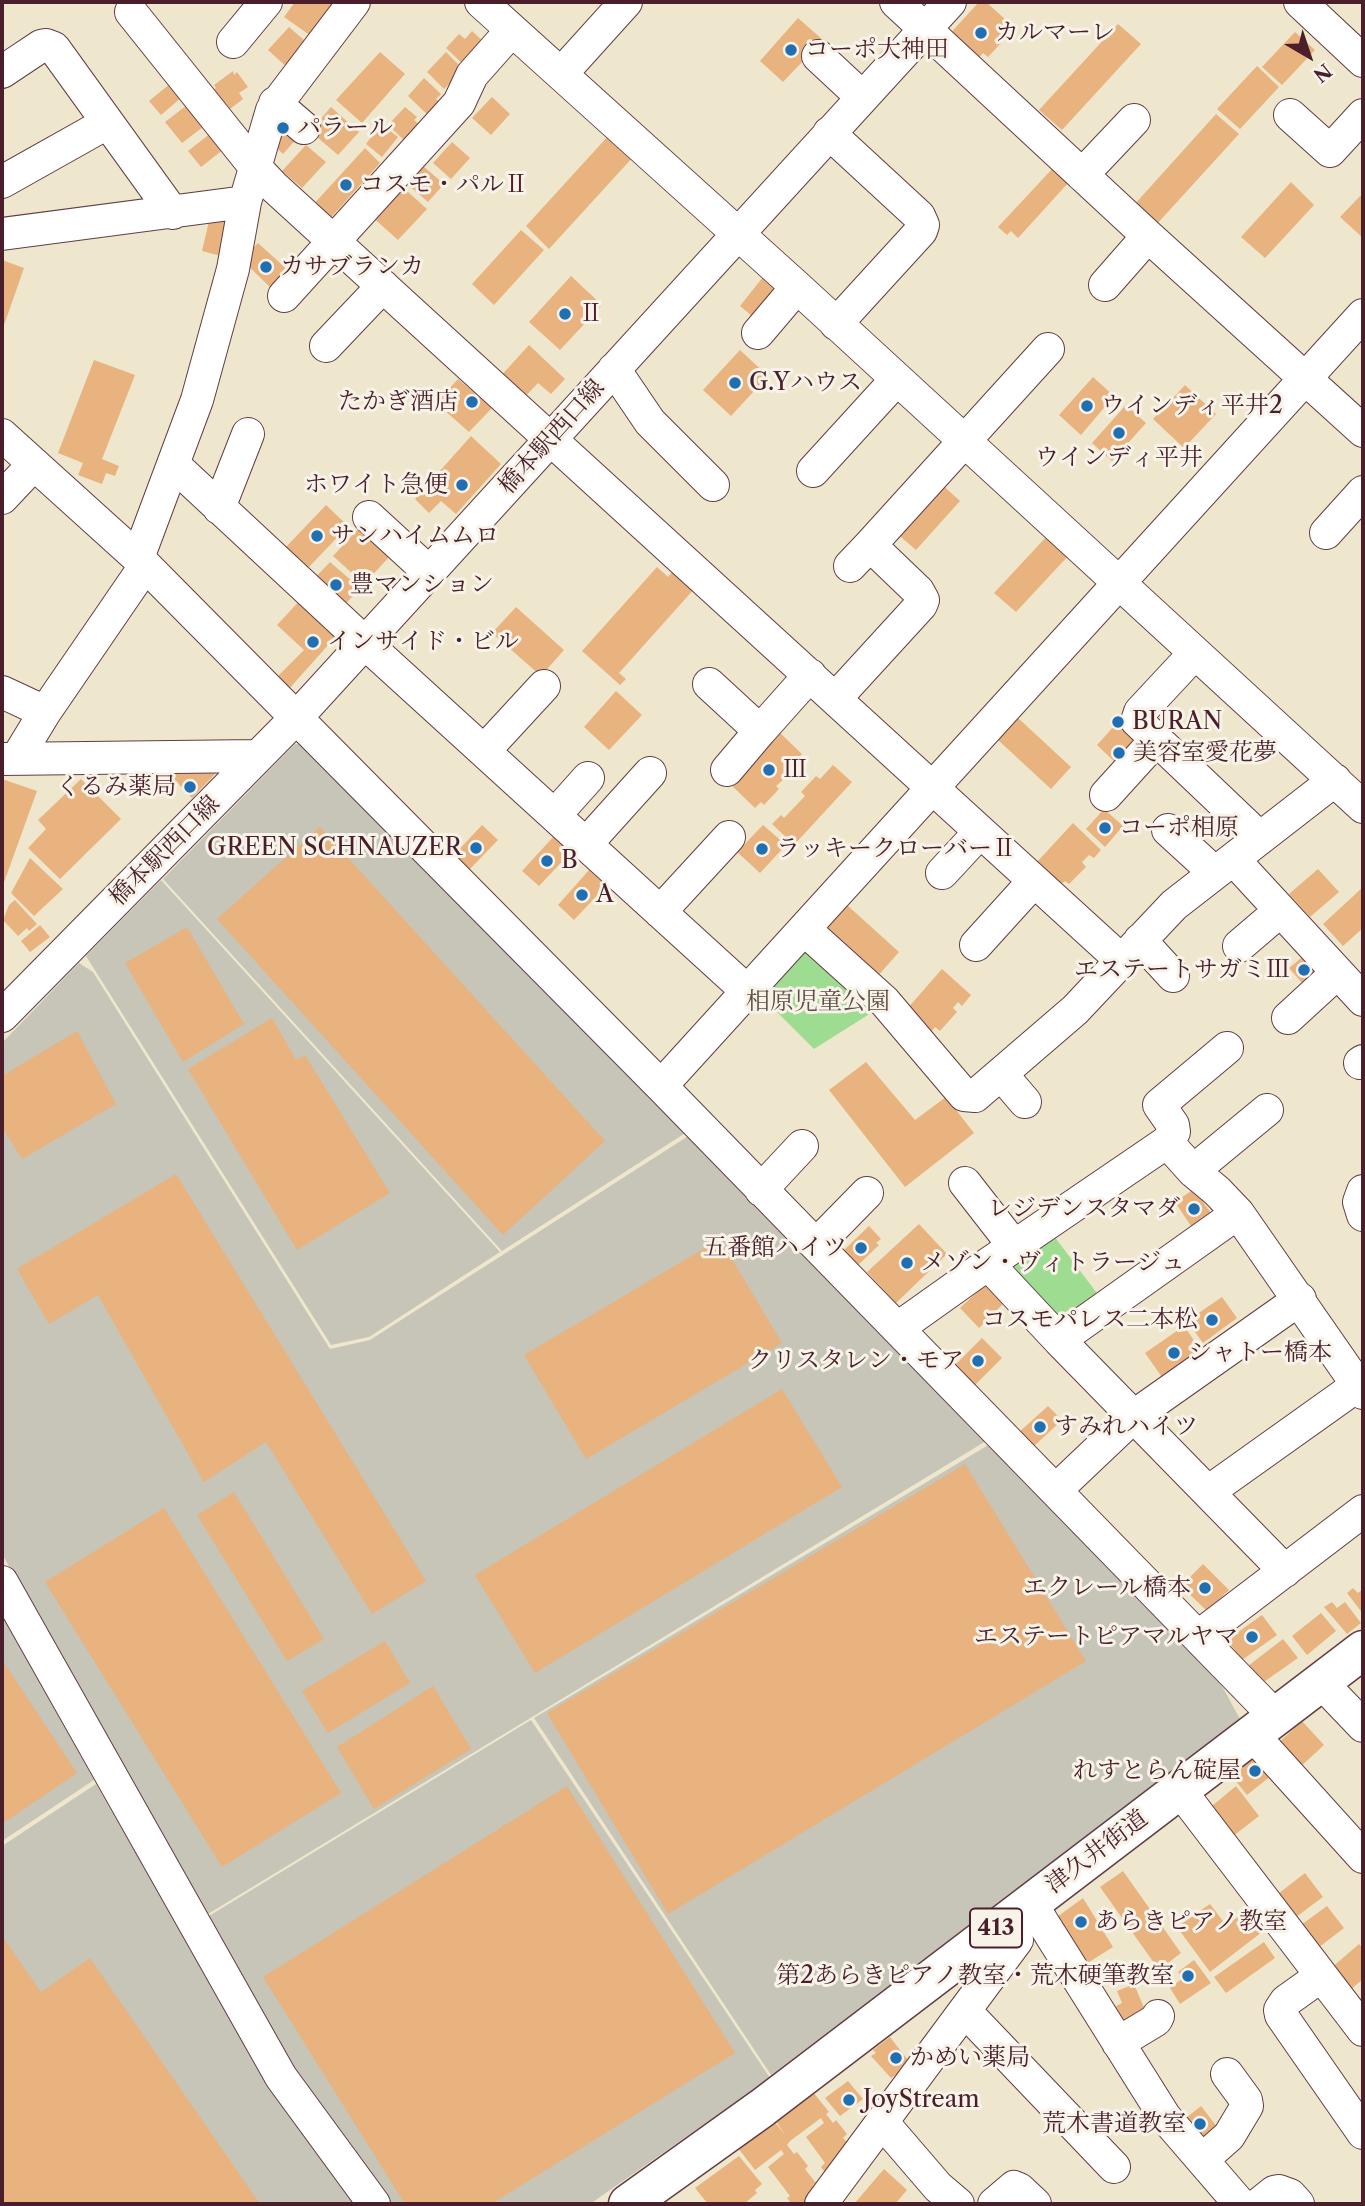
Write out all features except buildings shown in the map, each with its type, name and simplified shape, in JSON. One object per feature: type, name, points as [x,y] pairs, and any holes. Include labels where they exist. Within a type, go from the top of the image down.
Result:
[{"type":"highway","name":"津久井街道","points":[[628,2204],[762,2108],[1363,1650]]},
{"type":"street","points":[[9,758],[46,712],[142,562],[197,400],[233,269],[245,202],[275,103],[354,2]]},
{"type":"street","points":[[481,2],[797,287],[1363,807]]},
{"type":"street","points":[[561,74],[626,2]]},
{"type":"street","points":[[896,2],[1363,431]]},
{"type":"street","name":"橋本駅西口線","points":[[2,1016],[296,718],[950,2]]},
{"type":"street","points":[[1300,2],[1363,61]]},
{"type":"street","points":[[131,12],[255,167],[333,240],[1034,881],[1130,950],[1173,976]]},
{"type":"street","points":[[284,296],[459,103],[472,75],[512,30]]},
{"type":"street","points":[[2,72],[41,46],[54,48],[173,213]]},
{"type":"street","points":[[818,56],[862,97]]},
{"type":"street","points":[[275,103],[304,128]]},
{"type":"street","points":[[1290,115],[1327,160],[1363,115]]},
{"type":"street","points":[[1082,175],[1133,120]]},
{"type":"street","points":[[2,183],[107,123]]},
{"type":"street","points":[[829,132],[919,216],[923,225],[921,231],[836,324]]},
{"type":"street","points":[[2,234],[245,202]]},
{"type":"street","points":[[1105,285],[1148,236]]},
{"type":"street","points":[[326,346],[383,286]]},
{"type":"street","points":[[758,332],[797,287]]},
{"type":"street","points":[[661,1086],[1363,315]]},
{"type":"street","points":[[835,699],[923,600],[918,591],[860,555],[1048,349]]},
{"type":"street","points":[[614,369],[650,422],[713,485]]},
{"type":"street","points":[[813,471],[897,379]]},
{"type":"street","points":[[219,508],[248,434]]},
{"type":"street","points":[[2,435],[142,562],[661,1086],[1199,1636],[1363,1857]]},
{"type":"street","points":[[2,498],[34,464]]},
{"type":"street","points":[[174,465],[747,991]]},
{"type":"street","points":[[1326,533],[1363,492]]},
{"type":"street","points":[[369,517],[429,572]]},
{"type":"street","points":[[1195,654],[1137,716],[1140,726],[1260,838]]},
{"type":"street","points":[[727,770],[810,676]]},
{"type":"street","points":[[709,684],[760,731]]},
{"type":"street","points":[[484,751],[544,686]]},
{"type":"street","points":[[2,692],[46,712]]},
{"type":"street","points":[[1105,795],[1155,741]]},
{"type":"street","points":[[9,758],[258,756]]},
{"type":"street","points":[[586,844],[650,773]]},
{"type":"street","points":[[555,815],[589,778]]},
{"type":"street","points":[[804,929],[886,1002],[964,1095],[975,1096],[1075,1010],[1174,905],[1335,780]]},
{"type":"street","points":[[1168,830],[1225,866],[1280,911],[1363,1000]]},
{"type":"street","points":[[942,873],[980,832]]},
{"type":"street","points":[[660,912],[729,837]]},
{"type":"street","points":[[976,945],[1034,881]]},
{"type":"street","points":[[1239,946],[1280,911]]},
{"type":"street","points":[[1287,1018],[1337,973]]},
{"type":"street","points":[[898,1328],[1014,1245],[1167,1142],[1174,1132],[1173,1125],[1159,1105],[1227,1048]]},
{"type":"street","points":[[1002,1075],[1026,1102]]},
{"type":"street","points":[[1193,1171],[1267,1110]]},
{"type":"street","points":[[1167,1142],[1193,1171],[1238,1213],[1361,1389],[1208,1492]]},
{"type":"street","points":[[761,1190],[802,1146]]},
{"type":"street","points":[[965,1183],[1014,1245]]},
{"type":"street","points":[[1363,1191],[1359,1202],[1363,1215]]},
{"type":"street","points":[[816,1245],[867,1193]]},
{"type":"street","points":[[1059,1340],[1238,1213]]},
{"type":"street","points":[[988,1264],[1284,1571]]},
{"type":"street","points":[[1056,1490],[1135,1416],[1300,1299]]},
{"type":"street","points":[[1199,1636],[1363,1511]]},
{"type":"street","points":[[2,1582],[281,2077],[374,2204]]},
{"type":"street","points":[[1321,1682],[1363,1726]]},
{"type":"street","points":[[1178,1789],[1363,2030]]},
{"type":"street","points":[[821,2204],[1017,1940],[1019,1910]]},
{"type":"street","points":[[1019,1910],[1118,2043],[1165,2117],[1240,2204]]},
{"type":"street","points":[[1321,1976],[1286,2001],[1280,2010],[1281,2015],[1363,2133]]},
{"type":"street","points":[[965,2011],[1114,2166]]},
{"type":"street","points":[[1118,2043],[1156,2020],[1158,2016]]},
{"type":"street","points":[[1203,2159],[1229,2136],[1247,2106],[1246,2100],[1227,2074]]},
{"type":"street","points":[[883,2123],[938,2187],[958,2204]]},
{"type":"street","points":[[994,2204],[1014,2187],[1020,2189],[1035,2204]]},
{"type":"street","points":[[1259,2204],[1279,2191],[1290,2195],[1298,2204]]},
{"type":"shaded area","points":[[295,744],[308,744],[690,1130],[502,1251],[163,879]]},
{"type":"shaded area","points":[[161,880],[500,1252],[369,1337],[331,1345],[86,956]]},
{"type":"shaded area","points":[[79,963],[93,972],[330,1349],[370,1340],[693,1133],[991,1438],[203,1917],[2,1554],[2,1043]]},
{"type":"shaded area","points":[[990,1444],[1216,1675],[1240,1719],[771,2075],[534,1718]]},
{"type":"shaded area","points":[[2,1615],[94,1780],[2,1841]]},
{"type":"shaded area","points":[[531,1720],[770,2078],[590,2204],[392,2204],[292,2073],[204,1919]]},
{"type":"shaded area","points":[[96,1784],[271,2088],[355,2204],[2,2204],[2,1846]]},
{"type":"green space","name":"相原児童公園","points":[[807,943],[879,1008],[814,1049],[758,993]]},
{"type":"green space","points":[[1051,1232],[1102,1300],[1065,1326],[1007,1265]]},
{"type":"place","name":"カルマーレ","points":[[981,33]]},
{"type":"place","name":"コーポ大神田","points":[[791,50]]},
{"type":"place","name":"パラール","points":[[283,128]]},
{"type":"place","name":"コスモ・パルⅡ","points":[[346,185]]},
{"type":"place","name":"カサブランカ","points":[[266,267]]},
{"type":"place","name":"Ⅱ","points":[[565,314]]},
{"type":"place","name":"G.Yハウス","points":[[735,383]]},
{"type":"place","name":"たかぎ酒店","points":[[472,402]]},
{"type":"place","name":"ウインディ平井2","points":[[1087,406]]},
{"type":"place","name":"ウインディ平井","points":[[1119,433]]},
{"type":"place","name":"ホワイト急便","points":[[462,485]]},
{"type":"place","name":"サンハイムムロ","points":[[317,536]]},
{"type":"place","name":"豊マンション","points":[[336,585]]},
{"type":"place","name":"インサイド・ビル","points":[[313,642]]},
{"type":"place","name":"BURAN","points":[[1118,722]]},
{"type":"place","name":"美容室愛花夢","points":[[1119,753]]},
{"type":"place","name":"Ⅲ","points":[[769,770]]},
{"type":"place","name":"くるみ薬局","points":[[190,787]]},
{"type":"place","name":"コーポ相原","points":[[1105,828]]},
{"type":"place","name":"GREEN SCHNAUZER","points":[[476,848]]},
{"type":"place","name":"ラッキークローバーⅡ","points":[[762,849]]},
{"type":"place","name":"B","points":[[547,861]]},
{"type":"place","name":"A","points":[[582,895]]},
{"type":"place","name":"エステートサガミⅢ","points":[[1304,970]]},
{"type":"place","name":"レジデンスタマダ","points":[[1194,1209]]},
{"type":"place","name":"五番館ハイツ","points":[[861,1248]]},
{"type":"place","name":"メゾン・ヴィトラージュ","points":[[907,1263]]},
{"type":"place","name":"コスモパレス二本松","points":[[1212,1320]]},
{"type":"place","name":"シャトー橋本","points":[[1174,1353]]},
{"type":"place","name":"クリスタレン・モア","points":[[978,1361]]},
{"type":"place","name":"すみれハイツ","points":[[1040,1427]]},
{"type":"place","name":"エクレール橋本","points":[[1205,1588]]},
{"type":"place","name":"エステートピアマルヤマ","points":[[1252,1637]]},
{"type":"place","name":"れすとらん碇屋","points":[[1255,1771]]},
{"type":"place","name":"あらきピアノ教室","points":[[1081,1922]]},
{"type":"place","name":"第2あらきピアノ教室・荒木硬筆教室","points":[[1188,1976]]},
{"type":"place","name":"かめい薬局","points":[[896,2058]]},
{"type":"place","name":"JoyStream","points":[[849,2100]]},
{"type":"place","name":"荒木書道教室","points":[[1200,2124]]}]
